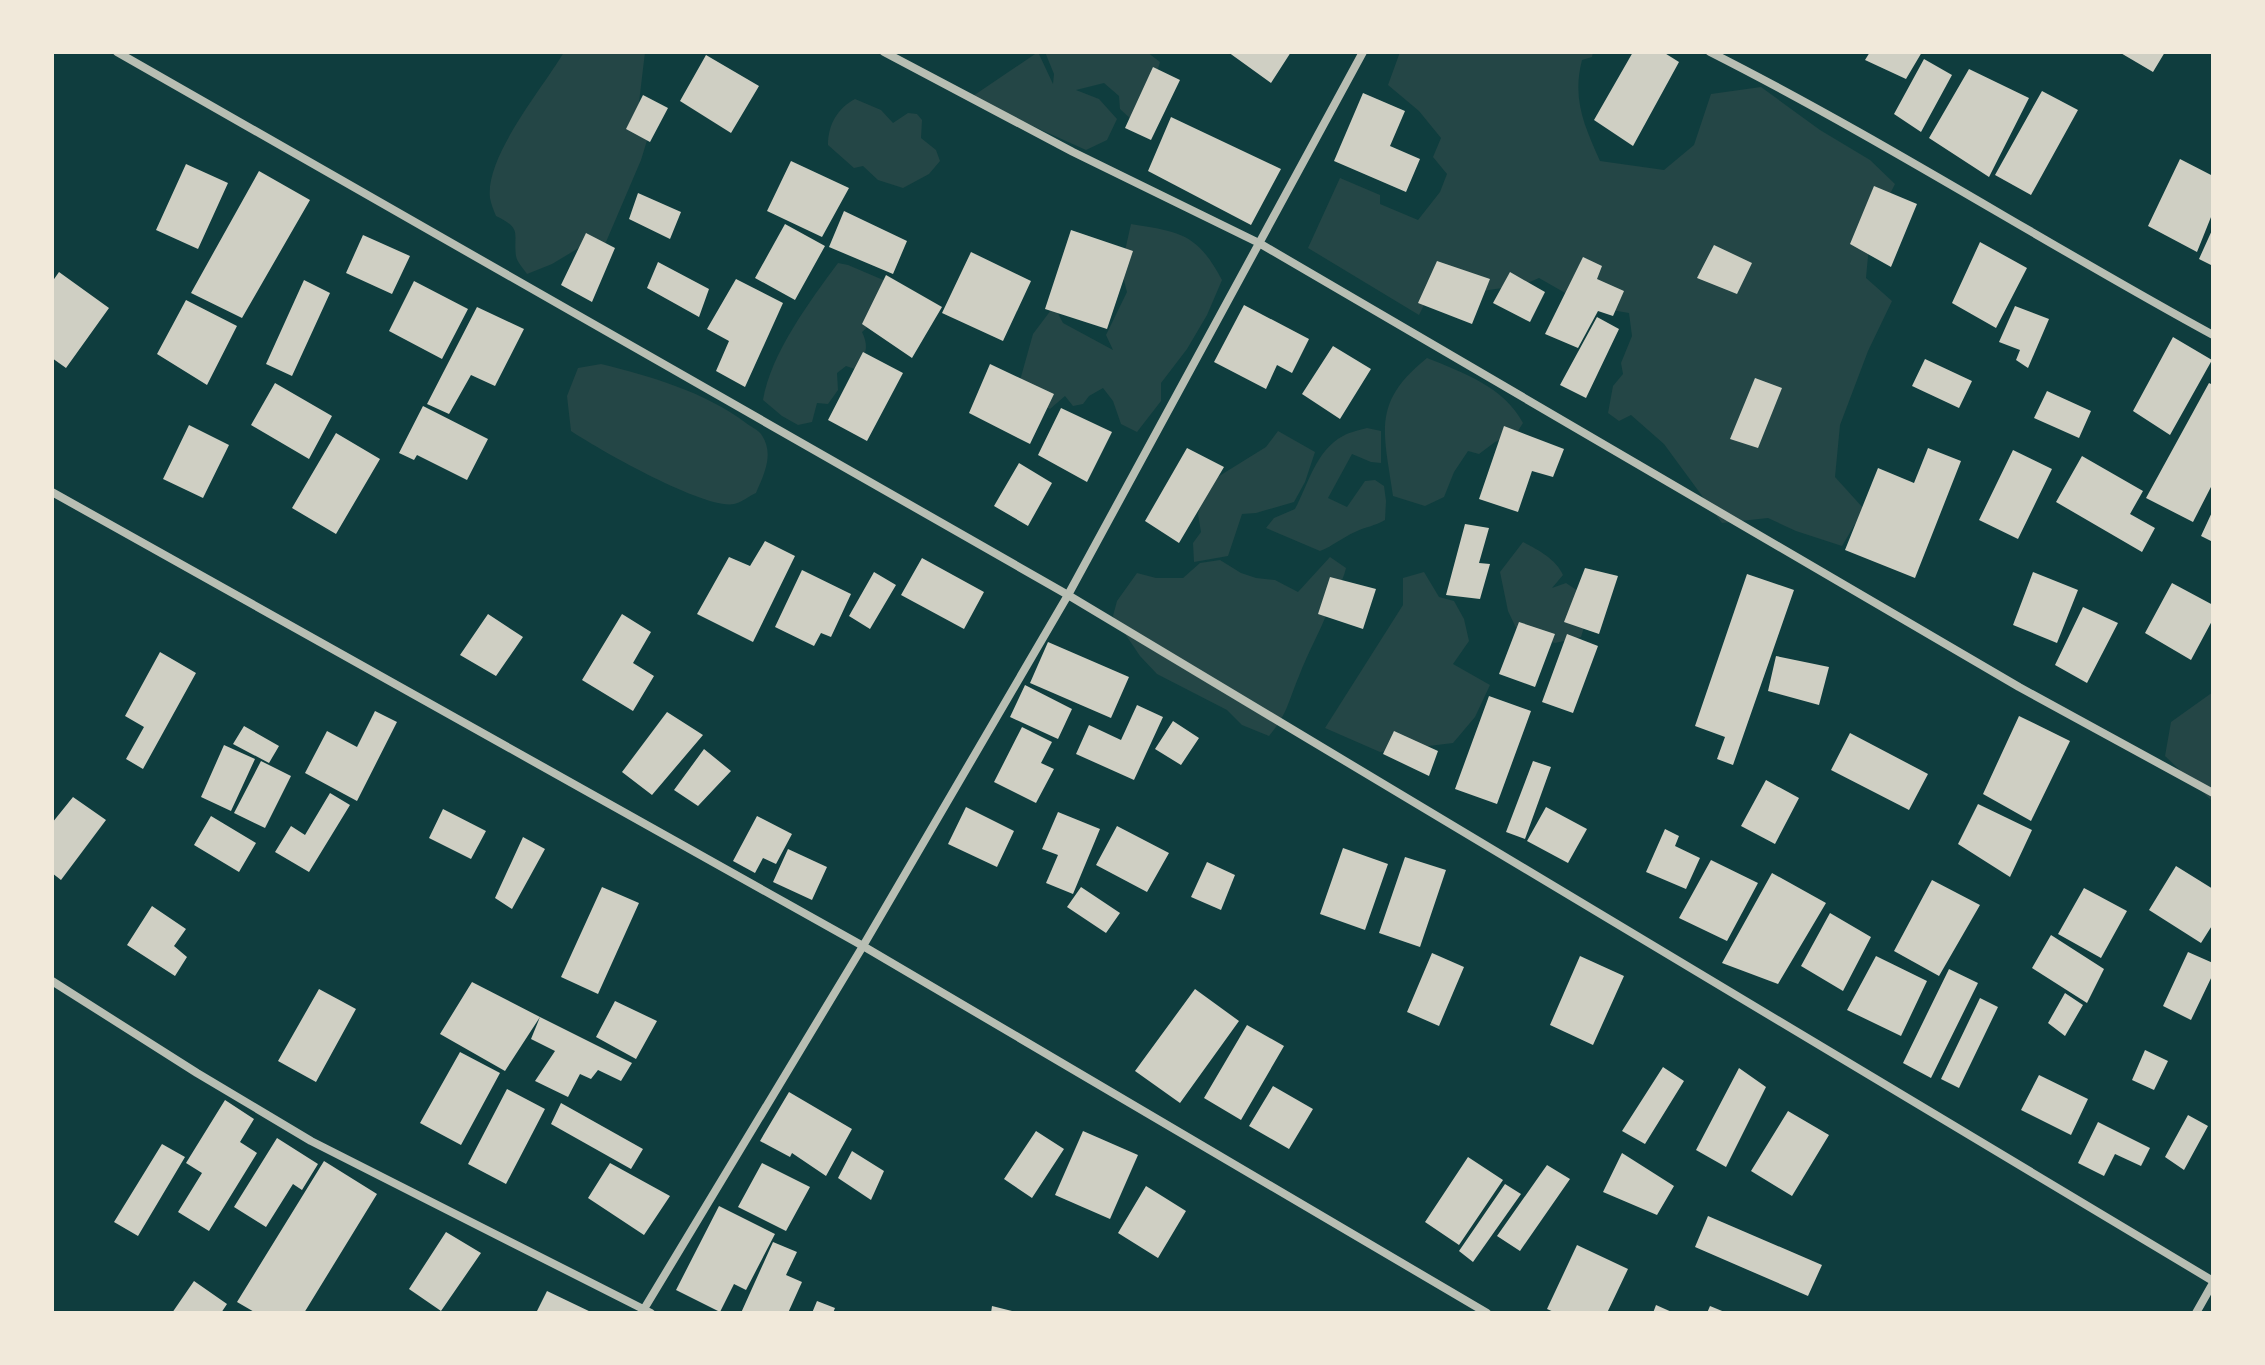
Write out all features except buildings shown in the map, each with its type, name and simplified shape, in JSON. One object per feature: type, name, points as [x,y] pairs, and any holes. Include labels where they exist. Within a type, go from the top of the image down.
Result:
[{"type":"street","points":[[117,52],[1068,595],[2213,1282],[2196,1313]]},
{"type":"street","points":[[884,52],[1073,152],[1259,243],[2019,687],[2213,793]]},
{"type":"street","points":[[52,981],[311,1141],[647,1312],[1068,595],[1363,52]]},
{"type":"street","points":[[1710,52],[1792,93],[2213,335]]},
{"type":"street","points":[[52,492],[863,946],[1487,1313]]},
{"type":"shaded area","points":[[564,52],[645,52],[638,111],[649,134],[600,256],[587,243],[552,264],[527,274],[517,258],[513,228],[496,216],[493,210],[491,181],[496,163],[517,123]]},
{"type":"shaded area","points":[[1038,52],[1053,84],[1054,74],[1045,52],[1147,52],[1160,62],[1154,82],[1133,121],[1120,109],[1119,96],[1104,83],[1076,90],[1099,99],[1117,119],[1107,140],[1086,150],[970,98]]},
{"type":"shaded area","points":[[1400,52],[1593,52],[1592,57],[1582,60],[1578,87],[1581,112],[1600,161],[1664,170],[1694,145],[1711,94],[1761,87],[1820,130],[1870,160],[1895,184],[1870,234],[1866,278],[1892,301],[1868,351],[1840,425],[1835,477],[1864,509],[1842,546],[1768,518],[1722,523],[1664,444],[1631,415],[1619,421],[1608,413],[1613,386],[1623,374],[1621,363],[1632,336],[1629,313],[1588,306],[1539,278],[1523,285],[1427,299],[1419,315],[1308,248],[1340,178],[1380,195],[1380,204],[1418,220],[1440,192],[1447,174],[1433,157],[1441,138],[1419,111],[1388,85]]},
{"type":"shaded area","points":[[855,99],[881,110],[893,123],[908,113],[917,114],[922,120],[921,138],[936,150],[940,161],[929,174],[903,188],[878,180],[863,166],[854,168],[828,145],[835,118]]},
{"type":"shaded area","points":[[1131,224],[1186,237],[1204,253],[1222,280],[1207,315],[1187,349],[1161,383],[1161,401],[1137,432],[1121,424],[1113,401],[1103,388],[1089,396],[1083,404],[1073,406],[1065,396],[1050,409],[1027,398],[1019,384],[1033,334],[1054,306],[1063,323],[1113,350],[1106,335],[1127,292],[1121,269]]},
{"type":"shaded area","points":[[838,263],[888,282],[872,323],[862,332],[866,348],[861,360],[855,369],[846,366],[837,373],[838,390],[828,404],[817,403],[812,422],[798,425],[763,400],[767,382],[793,328]]},
{"type":"shaded area","points":[[1427,358],[1469,376],[1494,391],[1515,410],[1523,423],[1516,434],[1495,442],[1479,454],[1468,451],[1454,472],[1444,497],[1425,506],[1393,496],[1385,436],[1389,405],[1397,390]]},
{"type":"shaded area","points":[[601,364],[695,394],[758,431],[765,441],[768,456],[756,493],[734,504],[700,498],[652,476],[571,431],[567,396],[578,368]]},
{"type":"shaded area","points":[[1367,428],[1381,431],[1381,463],[1352,454],[1328,498],[1347,507],[1365,481],[1375,480],[1384,486],[1385,520],[1320,551],[1266,528],[1274,518],[1295,509],[1319,459],[1334,442]]},
{"type":"shaded area","points":[[1278,431],[1315,452],[1294,502],[1242,514],[1228,556],[1194,562],[1193,543],[1201,532],[1198,514],[1203,496],[1216,478],[1266,447]]},
{"type":"shaded area","points":[[1523,542],[1560,569],[1563,575],[1552,588],[1566,583],[1587,597],[1588,614],[1581,637],[1555,643],[1518,632],[1508,611],[1500,572]]},
{"type":"shaded area","points":[[1330,557],[1346,568],[1344,574],[1284,714],[1269,736],[1242,725],[1227,710],[1157,674],[1140,656],[1113,616],[1117,601],[1137,573],[1156,578],[1183,578],[1200,563],[1220,560],[1241,573],[1275,580],[1298,592]]},
{"type":"shaded area","points":[[1424,572],[1439,597],[1454,601],[1464,619],[1469,641],[1453,664],[1490,685],[1475,717],[1453,743],[1380,752],[1325,728],[1403,605],[1403,578]]},
{"type":"shaded area","points":[[2213,692],[2213,802],[2165,756],[2171,722]]}]
